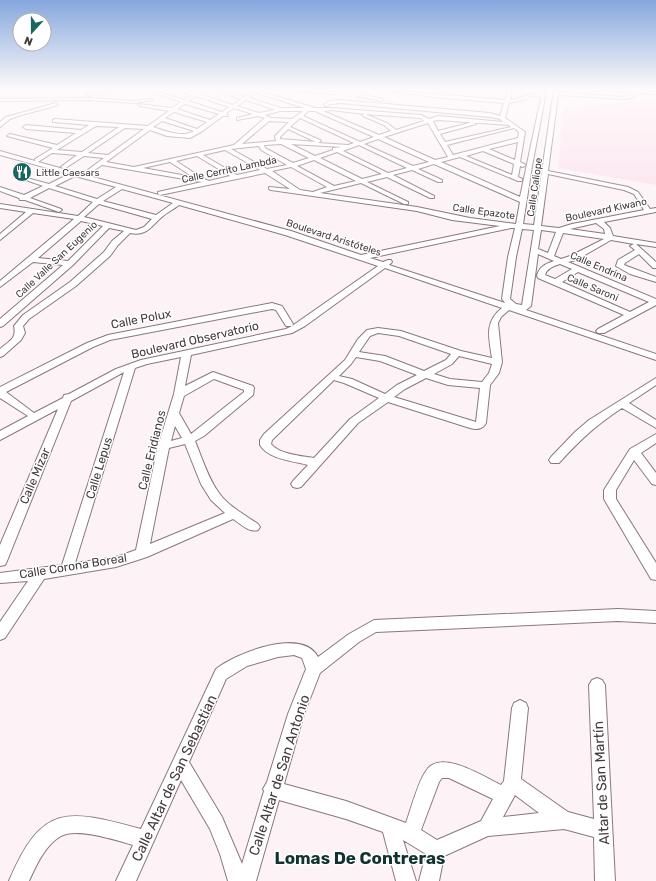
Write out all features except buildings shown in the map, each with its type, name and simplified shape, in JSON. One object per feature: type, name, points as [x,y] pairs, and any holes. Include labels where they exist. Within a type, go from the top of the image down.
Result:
[{"type":"street","points":[[55,130],[81,132]]},
{"type":"street","points":[[35,159],[68,141],[84,130]]},
{"type":"street","points":[[64,167],[118,130]]},
{"type":"street","points":[[88,176],[101,163],[147,130]]},
{"type":"street","points":[[155,130],[180,136],[190,136],[199,131]]},
{"type":"street","points":[[236,146],[255,130]]},
{"type":"street","points":[[283,130],[277,137],[283,142],[417,209]]},
{"type":"street","points":[[296,130],[432,197]]},
{"type":"street","points":[[330,130],[440,181]]},
{"type":"street","points":[[362,130],[523,201]]},
{"type":"street","name":"Calle Cerrito Lambda","points":[[160,193],[293,165],[401,130]]},
{"type":"street","points":[[444,130],[436,132],[451,157]]},
{"type":"street","points":[[444,144],[504,130]]},
{"type":"street","points":[[515,178],[516,163],[522,137],[519,130]]},
{"type":"street","name":"Calle Caliope","points":[[508,304],[512,257],[536,130]]},
{"type":"street","name":"Calle Caliope","points":[[527,306],[551,130]]},
{"type":"street","points":[[309,194],[361,182],[481,150],[522,137],[535,135]]},
{"type":"street","points":[[10,136],[54,149],[110,157]]},
{"type":"street","points":[[24,140],[36,138],[68,141]]},
{"type":"street","points":[[136,168],[236,146],[283,142],[349,147]]},
{"type":"street","points":[[260,144],[263,149],[333,188]]},
{"type":"street","points":[[444,144],[458,146]]},
{"type":"street","points":[[226,148],[277,177],[298,192]]},
{"type":"street","points":[[465,148],[481,150],[516,163],[529,166]]},
{"type":"street","name":"Boulevard Aristóteles","points":[[1,153],[13,153],[64,167],[88,176],[160,193],[269,222],[508,304],[527,306],[656,357]]},
{"type":"street","name":"Boulevard Aristóteles","points":[[1,153],[74,174],[88,176]]},
{"type":"street","points":[[197,154],[236,177]]},
{"type":"street","points":[[459,155],[526,183]]},
{"type":"street","points":[[171,160],[201,179]]},
{"type":"street","points":[[101,163],[136,168],[167,175],[201,179],[210,182]]},
{"type":"street","points":[[545,172],[626,188],[636,194],[648,212]]},
{"type":"street","points":[[1,208],[74,174]]},
{"type":"street","points":[[25,178],[98,202],[157,218]]},
{"type":"street","points":[[0,285],[32,260],[78,218],[123,185]]},
{"type":"street","name":"Boulevard Aristóteles","points":[[123,185],[282,231],[363,257],[381,260]]},
{"type":"street","name":"Calle Epazote","points":[[271,188],[417,209],[438,215],[510,226],[560,230]]},
{"type":"street","points":[[0,189],[25,197],[78,218]]},
{"type":"street","points":[[394,198],[419,191]]},
{"type":"street","points":[[1,208],[78,218],[128,231],[142,231],[151,227],[157,218],[178,202]]},
{"type":"street","name":"Boulevard Kiwano","points":[[560,230],[574,230],[599,222],[656,210]]},
{"type":"street","points":[[0,238],[31,211]]},
{"type":"street","points":[[599,222],[607,228],[608,238]]},
{"type":"street","name":"Calle Valle San Eugenio","points":[[0,324],[70,263],[108,225]]},
{"type":"street","points":[[381,260],[510,226]]},
{"type":"street","points":[[550,257],[560,230]]},
{"type":"street","points":[[574,230],[608,238],[656,245]]},
{"type":"street","points":[[18,326],[26,317],[79,279],[107,254],[115,243],[128,231]]},
{"type":"street","points":[[544,278],[542,271],[550,265],[584,252],[608,238]]},
{"type":"street","points":[[631,241],[639,251],[656,266]]},
{"type":"street","name":"Calle Endrina","points":[[534,250],[656,302]]},
{"type":"street","points":[[639,251],[621,262],[620,266],[656,280]]},
{"type":"street","points":[[32,260],[70,263]]},
{"type":"street","name":"Boulevard Observatorio","points":[[0,430],[29,414],[131,366],[271,333],[289,324],[381,260]]},
{"type":"street","name":"Boulevard Observatorio","points":[[0,436],[127,362],[289,330],[302,324],[381,260]]},
{"type":"street","points":[[555,283],[577,269]]},
{"type":"street","name":"Calle Saroni","points":[[532,274],[630,315]]},
{"type":"street","points":[[601,331],[656,302]]},
{"type":"street","points":[[332,377],[348,381],[387,398],[445,418],[474,426],[479,425],[481,423],[485,385],[494,373],[497,362],[494,323],[497,316],[508,304]]},
{"type":"street","name":"Calle Polux","points":[[0,392],[90,345],[108,338],[268,306],[279,308],[289,324]]},
{"type":"street","points":[[527,306],[533,306],[565,319],[656,349]]},
{"type":"street","points":[[0,324],[18,326]]},
{"type":"street","points":[[0,354],[18,338],[20,334],[18,326]]},
{"type":"street","points":[[317,463],[276,452],[269,449],[265,442],[268,437],[332,377],[354,354],[364,337],[369,332],[374,331],[410,336],[457,352],[497,362]]},
{"type":"street","points":[[297,484],[354,421],[401,387],[450,362],[457,352]]},
{"type":"street","name":"Calle Eridianos","points":[[142,553],[164,446],[179,394],[186,354]]},
{"type":"street","points":[[354,354],[382,358],[400,366],[462,384],[485,385]]},
{"type":"street","name":"Calle Lepus","points":[[67,569],[131,366]]},
{"type":"street","points":[[164,446],[189,440],[208,429],[249,393],[250,390],[249,388],[213,375],[179,394]]},
{"type":"street","points":[[555,460],[579,434],[621,403],[656,382]]},
{"type":"street","points":[[0,392],[29,414]]},
{"type":"street","name":"Calle Mizar","points":[[0,561],[69,395]]},
{"type":"street","points":[[621,403],[656,425]]},
{"type":"street","points":[[174,414],[189,440],[207,484],[215,497],[234,514],[254,527]]},
{"type":"street","points":[[656,438],[634,452],[610,490],[610,499],[656,575]]},
{"type":"street","points":[[634,452],[656,481]]},
{"type":"street","name":"Calle Corona Boreal","points":[[0,578],[40,574],[116,562],[142,553],[234,514]]},
{"type":"street","points":[[0,634],[40,574]]},
{"type":"street","points":[[314,669],[354,638],[374,626],[618,615],[656,617]]},
{"type":"street","name":"Calle Altar de San Sebastian","points":[[126,881],[221,674],[236,663],[287,648],[296,648],[310,655],[314,662],[314,669]]},
{"type":"street","name":"Calle Altar de San Antonio","points":[[246,881],[272,789],[296,714],[314,669]]},
{"type":"street","name":"Altar de San Martín","points":[[597,685],[605,881]]},
{"type":"street","points":[[487,827],[508,789],[520,708]]},
{"type":"street","points":[[180,763],[216,823],[229,853],[238,881]]},
{"type":"street","points":[[411,834],[432,776],[439,770],[449,770],[508,789],[564,820],[603,830]]},
{"type":"street","points":[[272,789],[346,810],[411,834],[436,850]]},
{"type":"street","points":[[436,850],[487,827],[564,820]]},
{"type":"street","points":[[19,881],[39,846],[48,835],[59,827],[72,824],[92,826],[145,839]]},
{"type":"street","points":[[390,827],[406,881]]},
{"type":"street","points":[[428,881],[436,850]]},
{"type":"shaded area","points":[[562,130],[656,130],[656,185],[558,168]]},
{"type":"place","name":"Little Caesars","points":[[22,172]]},
{"type":"district","name":"Lomas De Contreras","points":[[360,858]]}]
